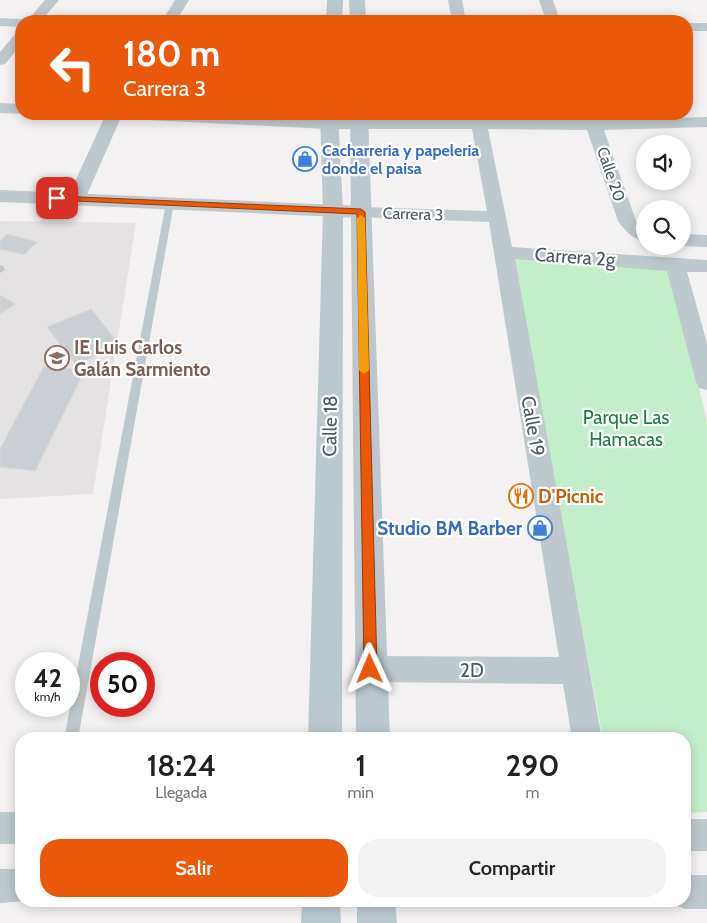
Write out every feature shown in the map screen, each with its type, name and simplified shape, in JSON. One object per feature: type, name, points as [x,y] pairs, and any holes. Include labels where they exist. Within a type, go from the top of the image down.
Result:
[{"type":"main road","points":[[334,15],[335,0]]},
{"type":"main road","points":[[357,0],[358,15]]},
{"type":"main road","name":"Calle 18","points":[[325,732],[333,211],[329,120]]},
{"type":"main road","name":"Calle 18","points":[[360,120],[373,732]]},
{"type":"main road","points":[[321,907],[321,923]]},
{"type":"main road","points":[[376,907],[377,923]]},
{"type":"street","points":[[39,15],[52,0]]},
{"type":"street","points":[[173,15],[182,0]]},
{"type":"street","points":[[455,0],[458,15]]},
{"type":"street","points":[[546,0],[551,15]]},
{"type":"street","points":[[0,22],[15,23]]},
{"type":"street","points":[[693,27],[707,27]]},
{"type":"street","points":[[0,61],[15,43]]},
{"type":"street","points":[[0,108],[15,109]]},
{"type":"street","points":[[76,199],[111,120]]},
{"type":"street","name":"Calle 19","points":[[478,120],[504,252],[586,732]]},
{"type":"street","name":"Calle 20","points":[[592,120],[627,221],[636,229]]},
{"type":"street","points":[[630,120],[707,122]]},
{"type":"street","name":"Carrera 3","points":[[0,196],[496,217]]},
{"type":"street","points":[[691,240],[707,241]]},
{"type":"street","name":"Carrera 2g","points":[[504,252],[707,266]]},
{"type":"street","points":[[675,265],[707,382]]},
{"type":"street","name":"2D","points":[[370,669],[574,671]]},
{"type":"street","points":[[0,828],[15,828]]},
{"type":"street","points":[[691,835],[707,835]]},
{"type":"street","points":[[0,886],[15,886]]},
{"type":"street","points":[[691,892],[707,892]]},
{"type":"lane","points":[[72,732],[170,203]]},
{"type":"shaded area","name":"IE Luis Carlos Galán Sarmiento","points":[[0,221],[136,223],[93,494],[0,499]]},
{"type":"green space","name":"Parque Las Hamacas","points":[[512,257],[670,269],[707,421],[707,812],[691,813],[691,732],[602,732]]},
{"type":"building","points":[[7,234],[37,242],[24,255],[0,249],[0,241]]},
{"type":"building","points":[[0,295],[15,304],[0,314]]},
{"type":"building","points":[[91,309],[120,345],[76,365],[47,327]]},
{"type":"building","points":[[44,366],[85,370],[35,471],[0,467],[0,449]]},
{"type":"slow traffic","points":[[361,218],[364,370]]},
{"type":"place","name":"Cacharreria y papeleria donde el paisa","points":[[305,159]]},
{"type":"place","name":"IE Luis Carlos Galán Sarmiento","points":[[57,358]]},
{"type":"place","name":"D'Picnic","points":[[521,496]]},
{"type":"place","name":"Studio BM Barber","points":[[540,528]]},
{"type":"route","points":[[57,198],[361,212],[370,669]]}]
